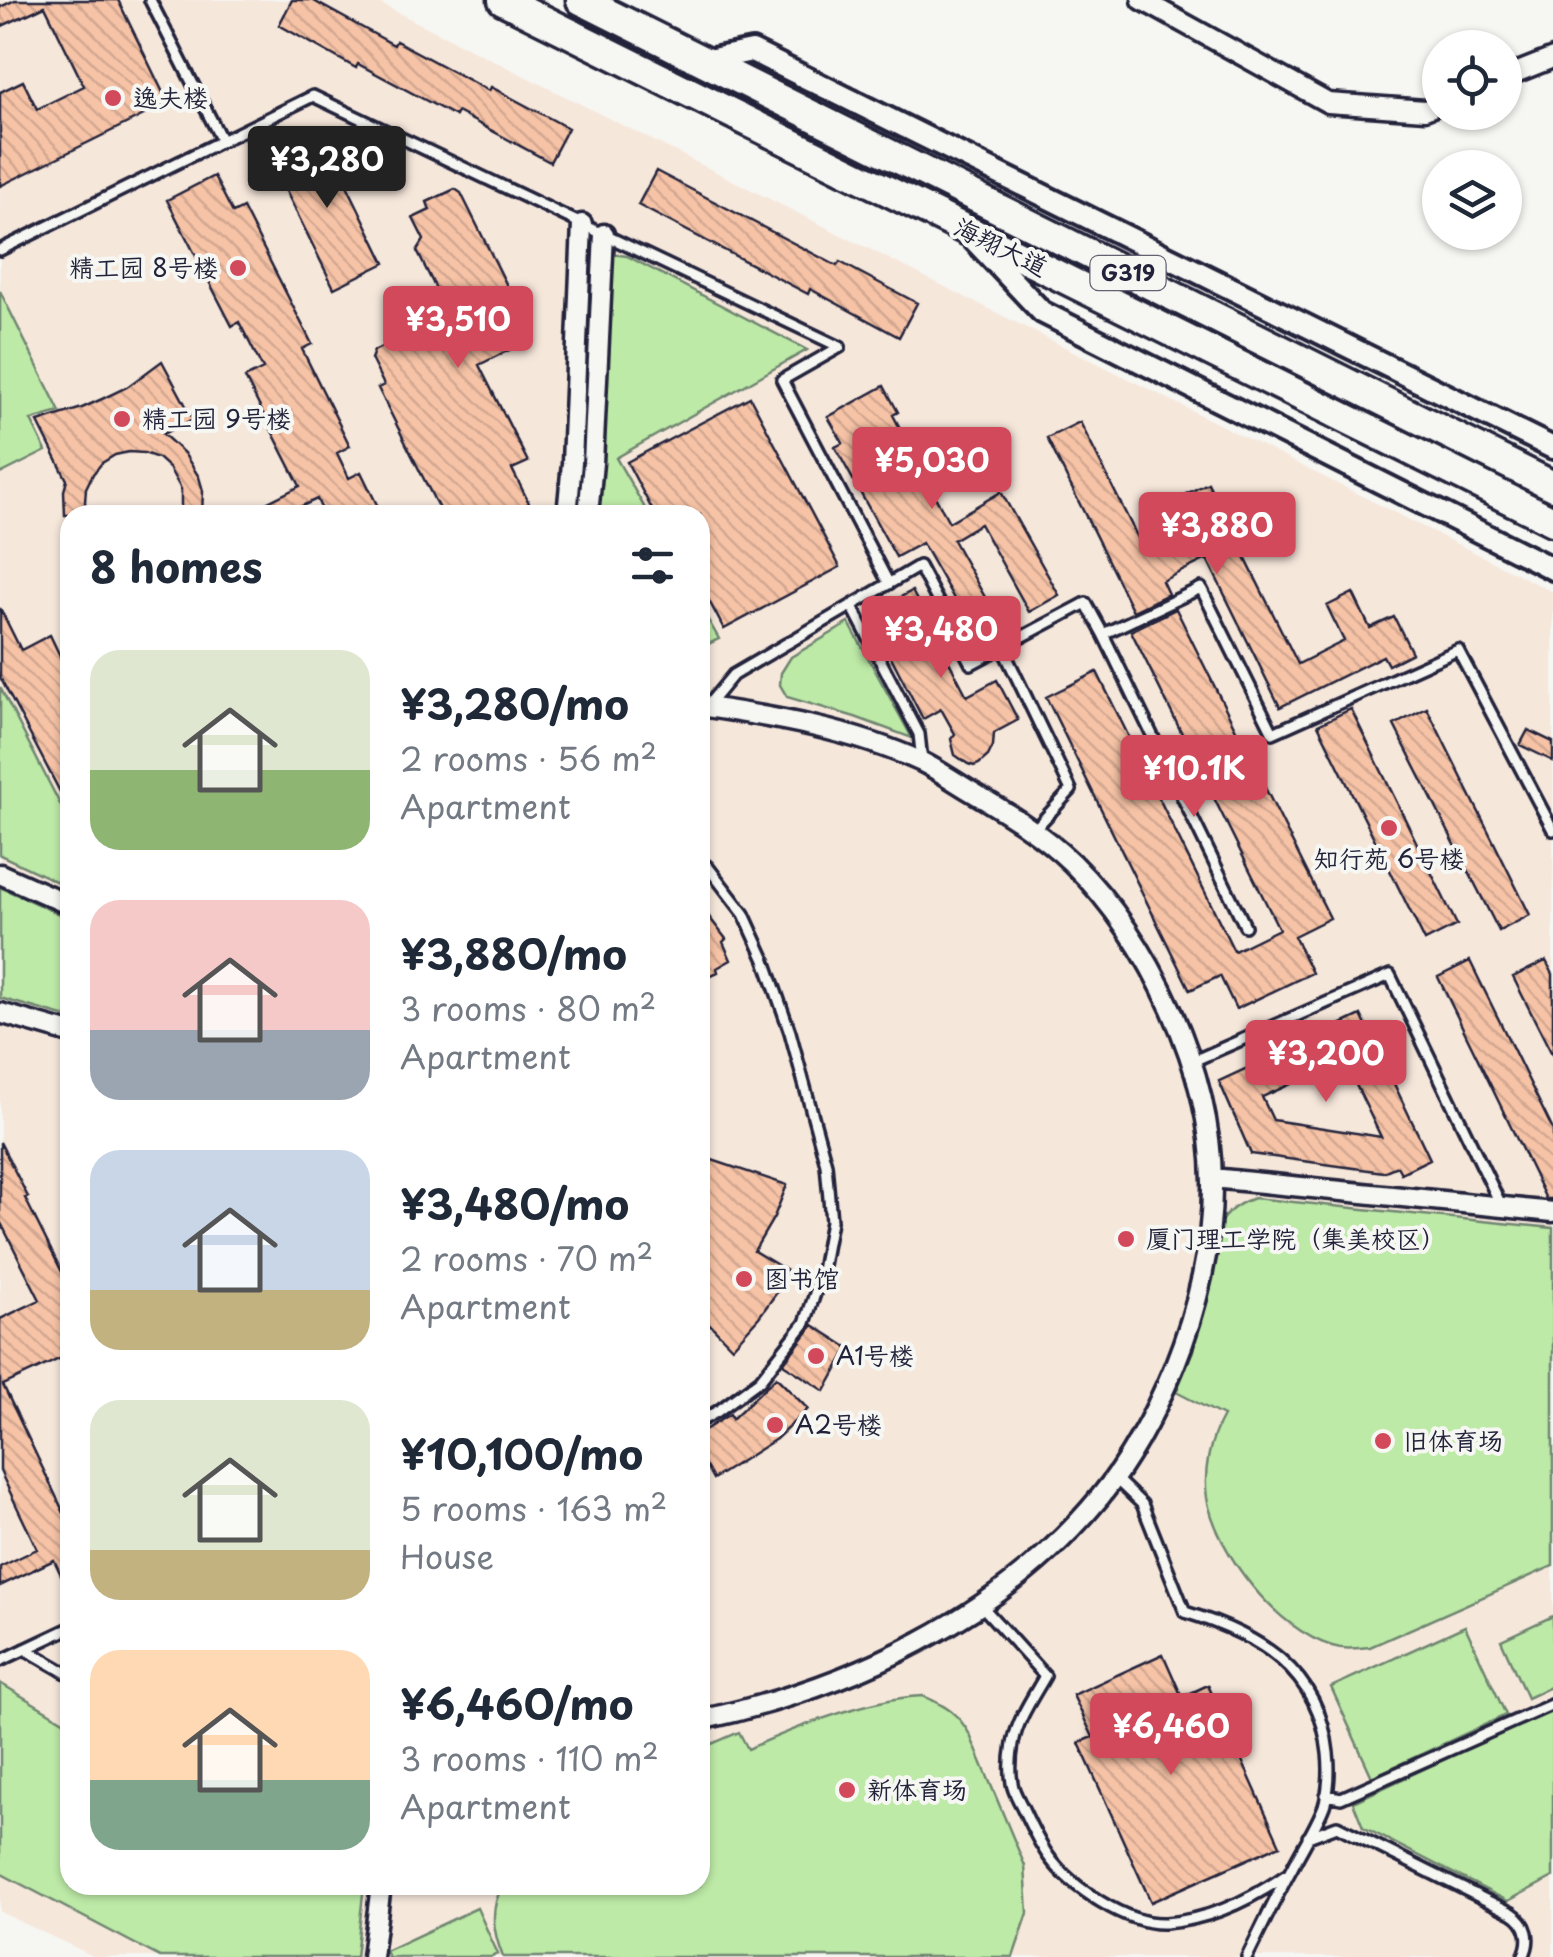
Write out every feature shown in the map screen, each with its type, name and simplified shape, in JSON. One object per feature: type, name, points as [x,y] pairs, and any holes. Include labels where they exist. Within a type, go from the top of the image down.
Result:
[{"type":"highway","name":"海翔大道","points":[[504,0],[1553,521]]},
{"type":"highway","name":"海翔大道","points":[[581,0],[1553,486]]},
{"type":"street","points":[[1142,0],[1328,102],[1422,110]]},
{"type":"street","points":[[703,61],[752,51],[1553,448]]},
{"type":"street","points":[[1522,70],[1553,58]]},
{"type":"street","points":[[567,505],[582,224]]},
{"type":"street","points":[[962,228],[1042,312],[1553,570]]},
{"type":"street","points":[[589,505],[604,234]]},
{"type":"street","points":[[710,707],[806,724],[865,740],[922,762],[1034,830],[1073,864],[1130,936],[1171,1011],[1201,1098],[1212,1178],[1208,1240],[1182,1346],[1159,1402],[1114,1478],[1069,1532],[1032,1568],[943,1629],[844,1678],[710,1717]]},
{"type":"street","points":[[0,874],[60,901]]},
{"type":"street","points":[[0,1014],[60,1030]]},
{"type":"street","points":[[1212,1178],[1553,1212]]},
{"type":"street","points":[[372,1957],[380,1895]]},
{"type":"lane","points":[[150,0],[222,141]]},
{"type":"lane","points":[[2,246],[312,96],[840,347],[782,380],[889,584]]},
{"type":"lane","points":[[710,699],[733,674],[919,566],[971,664],[1086,603],[1245,926]]},
{"type":"lane","points":[[1104,634],[1201,588],[1273,733],[1458,650],[1553,830]]},
{"type":"lane","points":[[852,606],[918,734],[922,762]]},
{"type":"lane","points":[[1002,647],[1071,790],[1034,830]]},
{"type":"lane","points":[[710,870],[744,914],[790,1032],[826,1164],[832,1221],[821,1276],[805,1323],[760,1380],[710,1414]]},
{"type":"lane","points":[[1191,1062],[1390,975],[1502,1207]]},
{"type":"lane","points":[[1114,1478],[1142,1504],[1185,1612],[1221,1623],[1266,1646],[1314,1700],[1325,1727],[1329,1764],[1325,1804],[1247,1957]]},
{"type":"lane","points":[[980,1604],[1045,1676],[1024,1712],[1013,1744],[1012,1784],[1050,1860],[1086,1892],[1133,1918],[1163,1923],[1227,1908],[1259,1893],[1289,1872]]},
{"type":"lane","points":[[0,1661],[60,1633]]},
{"type":"lane","points":[[25,1650],[60,1669]]},
{"type":"lane","points":[[1326,1794],[1341,1798],[1553,1704]]},
{"type":"lane","points":[[1308,1837],[1336,1826],[1512,1913],[1522,1920],[1528,1933],[1524,1957]]},
{"type":"shaded area","name":"厦门理工学院（集美校区）","points":[[0,0],[373,0],[1553,592],[1553,1957],[95,1957],[0,1912]]},
{"type":"green space","points":[[611,254],[627,256],[807,350],[616,458],[643,505],[597,505]]},
{"type":"green space","points":[[0,291],[60,412],[31,420],[46,451],[0,474]]},
{"type":"green space","points":[[710,623],[719,639],[710,643]]},
{"type":"green space","points":[[849,623],[912,738],[787,697],[780,685],[781,673],[791,657]]},
{"type":"green space","points":[[0,687],[60,804],[60,883],[0,855]]},
{"type":"green space","points":[[0,887],[60,914],[60,1015],[0,998]]},
{"type":"green space","name":"旧体育场","points":[[1254,1198],[1553,1228],[1553,1566],[1370,1647],[1356,1648],[1337,1647],[1311,1637],[1271,1607],[1253,1587],[1223,1542],[1207,1498],[1209,1455],[1223,1416],[1176,1392],[1193,1351],[1214,1234],[1230,1212]]},
{"type":"green space","points":[[1553,1616],[1553,1686],[1527,1698],[1501,1640]]},
{"type":"green space","points":[[1465,1626],[1506,1715],[1372,1777],[1331,1687]]},
{"type":"green space","points":[[0,1683],[60,1719],[60,1895],[363,1895],[356,1957],[160,1957],[0,1873]]},
{"type":"green space","name":"新体育场","points":[[923,1696],[938,1703],[961,1721],[970,1735],[1025,1866],[1028,1913],[1013,1957],[503,1957],[494,1921],[499,1895],[710,1895],[710,1745],[739,1732],[748,1749],[811,1723]]},
{"type":"green space","points":[[1553,1709],[1553,1877],[1508,1901],[1363,1827],[1353,1802]]},
{"type":"green space","points":[[477,1908],[498,1954],[388,1957],[385,1951]]},
{"type":"building","name":"逸夫楼","points":[[15,0],[118,0],[168,103],[0,186],[0,92],[23,81],[37,109],[84,86],[45,6],[0,27],[0,7]]},
{"type":"building","points":[[292,0],[312,0],[394,45],[396,41],[568,128],[550,162],[358,64],[356,68],[279,25]]},
{"type":"building","points":[[322,134],[385,263],[334,288],[277,173],[273,175],[267,161]]},
{"type":"building","points":[[656,171],[837,266],[840,262],[917,303],[899,337],[638,205]]},
{"type":"building","points":[[214,176],[233,213],[243,208],[312,344],[302,349],[350,446],[337,453],[349,478],[361,472],[377,505],[320,505],[317,499],[304,505],[262,505],[300,486],[245,378],[263,369],[239,322],[232,326],[167,200]]},
{"type":"building","points":[[455,189],[461,193],[533,338],[479,365],[528,462],[512,469],[529,503],[525,505],[437,505],[378,388],[384,385],[371,359],[374,351],[448,313],[417,251],[424,240],[413,218],[430,210],[427,202]]},
{"type":"building","name":"精工园 9号楼","points":[[162,361],[193,419],[163,434],[184,453],[199,477],[202,505],[181,505],[181,489],[169,468],[158,458],[129,452],[102,463],[86,488],[85,505],[65,505],[67,480],[38,422],[82,408],[127,387]]},
{"type":"building","points":[[884,386],[898,412],[893,415],[900,433],[949,522],[1001,492],[1059,595],[1029,612],[980,524],[953,540],[1000,624],[976,637],[922,543],[896,557],[835,447],[843,443],[828,417]]},
{"type":"building","points":[[750,397],[840,567],[724,629],[710,603],[710,505],[650,505],[627,462]]},
{"type":"building","points":[[1080,422],[1144,550],[1189,528],[1174,500],[1208,483],[1298,664],[1344,641],[1327,606],[1353,593],[1370,628],[1394,617],[1412,653],[1388,665],[1383,656],[1280,707],[1207,559],[1162,581],[1168,594],[1133,611],[1047,438]]},
{"type":"building","points":[[912,591],[967,696],[997,680],[1018,720],[994,733],[988,756],[974,766],[955,755],[951,739],[955,734],[941,709],[923,719],[869,614]]},
{"type":"building","points":[[0,608],[21,650],[50,635],[60,656],[60,792],[0,677]]},
{"type":"building","points":[[1176,609],[1330,918],[1294,936],[1312,973],[1236,1009],[1220,976],[1190,990],[1046,697],[1097,672],[1234,951],[1279,929],[1131,631]]},
{"type":"building","points":[[1427,708],[1530,915],[1499,931],[1394,725]]},
{"type":"building","name":"知行苑 6号楼","points":[[1351,709],[1457,925],[1425,941],[1318,725]]},
{"type":"building","points":[[1528,730],[1553,742],[1553,761],[1520,745]]},
{"type":"building","points":[[710,918],[726,939],[723,942],[731,960],[717,968],[718,972],[710,976]]},
{"type":"building","points":[[1470,961],[1553,1130],[1553,1199],[1546,1199],[1438,977]]},
{"type":"building","points":[[1546,961],[1553,974],[1553,1056],[1513,977]]},
{"type":"building","points":[[1361,1015],[1430,1159],[1401,1173],[1397,1166],[1383,1172],[1251,1154],[1219,1081]],"holes":[[[1344,1060],[1381,1137],[1273,1120],[1262,1097]]]},
{"type":"building","points":[[0,1142],[60,1268],[60,1359],[3,1385],[60,1505],[60,1573],[54,1560],[0,1586],[0,1567],[37,1549],[0,1471],[0,1319],[40,1300],[0,1221]]},
{"type":"building","points":[[710,1159],[787,1185],[754,1251],[791,1273],[732,1347],[710,1324]]},
{"type":"building","name":"A1号楼","points":[[813,1325],[849,1348],[825,1391],[783,1364]]},
{"type":"building","points":[[776,1377],[808,1409],[776,1439],[713,1479],[710,1427],[730,1414],[732,1419]]},
{"type":"building","points":[[1163,1654],[1182,1697],[1208,1685],[1280,1845],[1151,1902],[1079,1743],[1093,1737],[1073,1695]]},
{"type":"place","name":"逸夫楼","points":[[113,98]]},
{"type":"place","name":"精工园 8号楼","points":[[238,268]]},
{"type":"place","name":"精工园 9号楼","points":[[122,419]]},
{"type":"place","name":"知行苑 6号楼","points":[[1389,828]]},
{"type":"place","name":"厦门理工学院（集美校区）","points":[[1126,1239]]},
{"type":"place","name":"图书馆","points":[[744,1279]]},
{"type":"place","name":"A1号楼","points":[[816,1356]]},
{"type":"place","name":"A2号楼","points":[[775,1425]]},
{"type":"place","name":"旧体育场","points":[[1383,1441]]},
{"type":"place","name":"新体育场","points":[[847,1790]]}]
